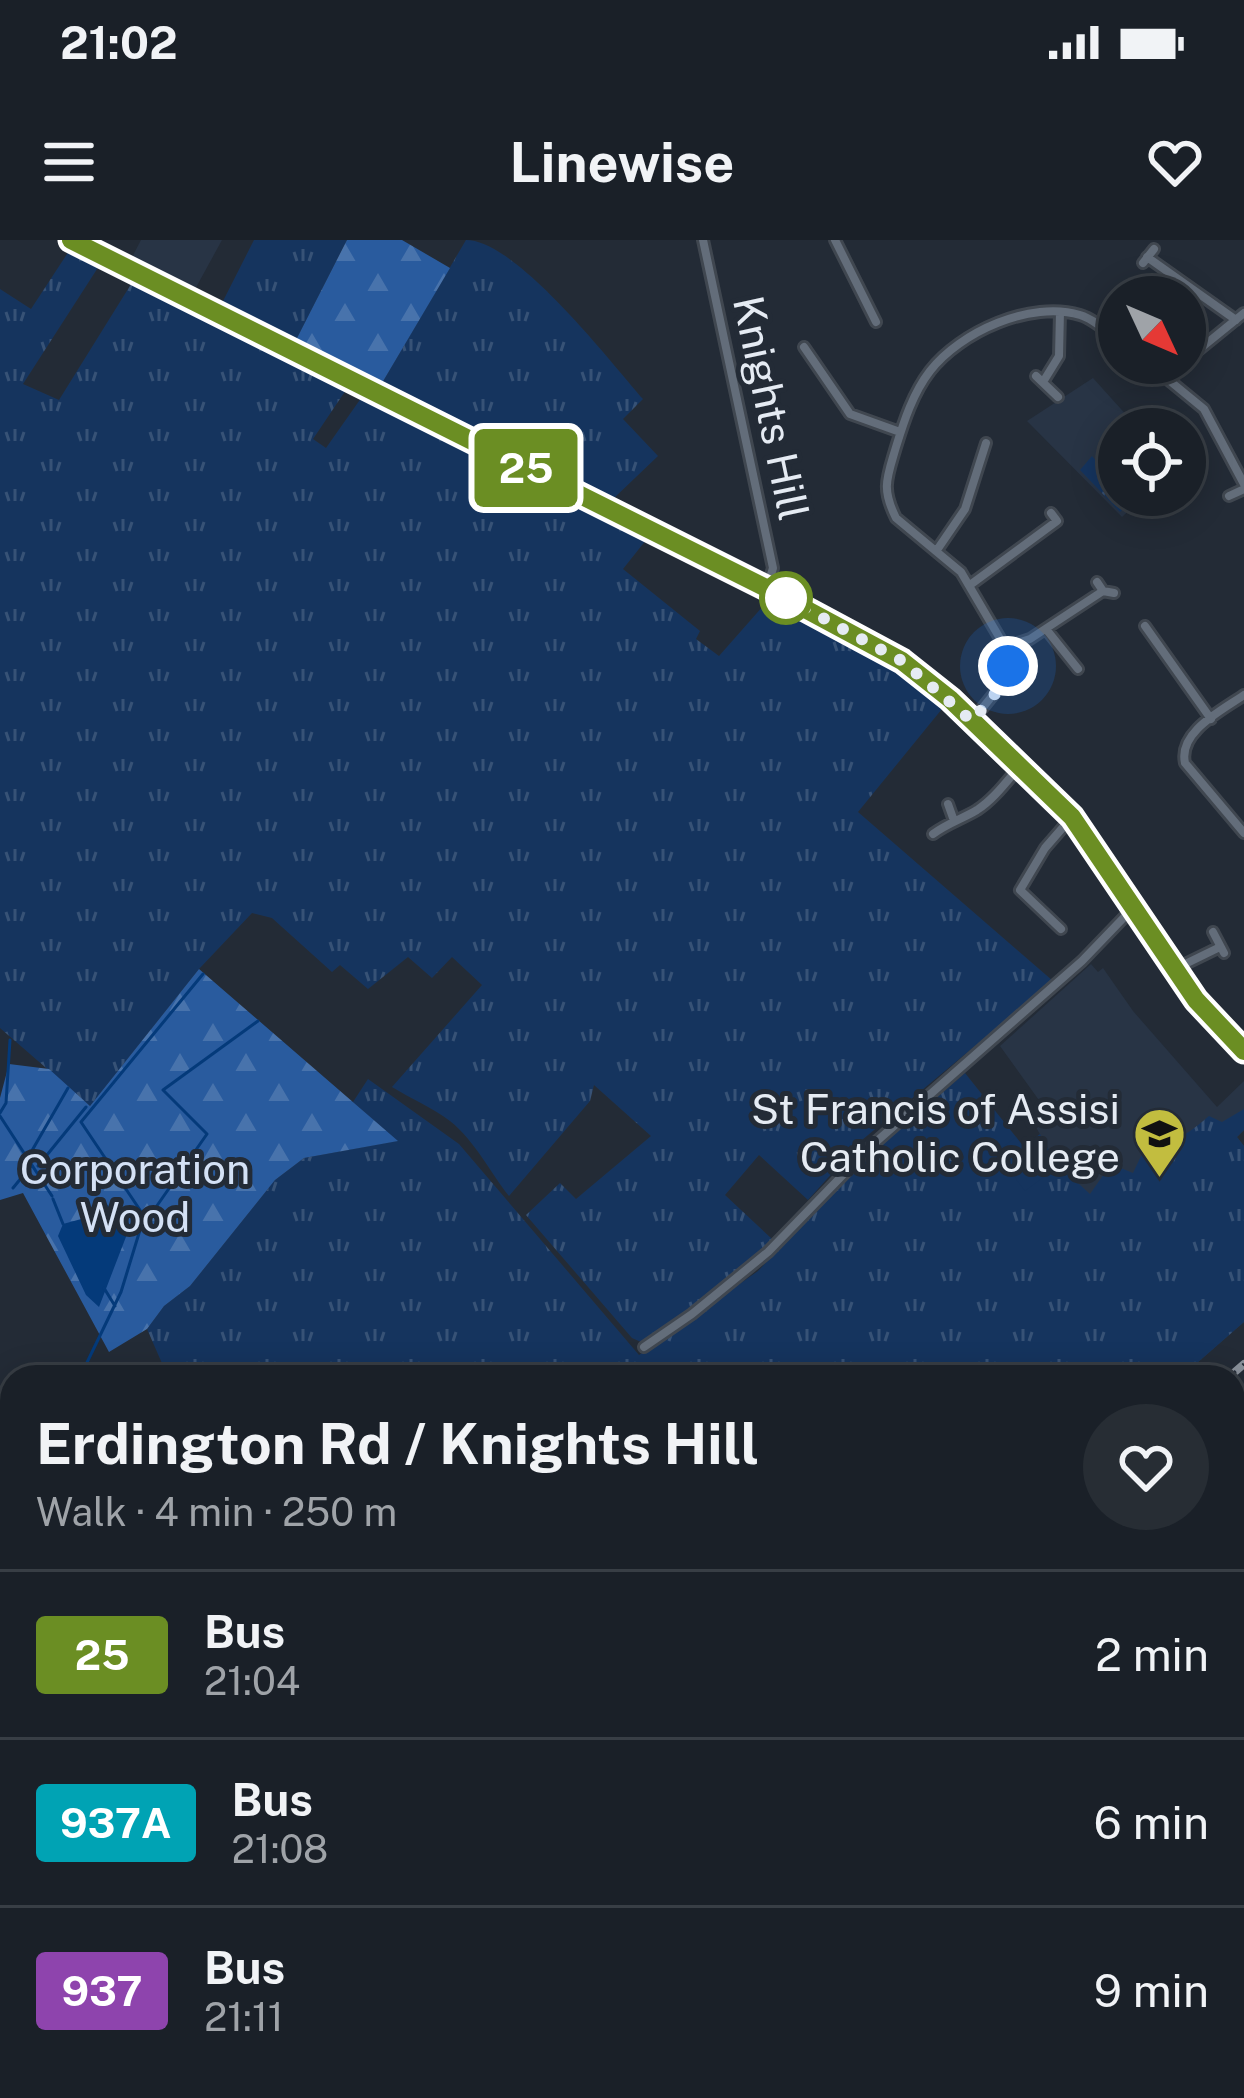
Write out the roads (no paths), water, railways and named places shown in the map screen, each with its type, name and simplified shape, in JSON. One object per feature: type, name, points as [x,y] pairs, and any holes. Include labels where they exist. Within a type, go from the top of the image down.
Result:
[{"type":"street","points":[[70,240],[766,588],[902,661],[1072,817],[1196,1000],[1244,1051]]},
{"type":"street","name":"Knights Hill","points":[[703,240],[773,568],[766,588]]},
{"type":"street","points":[[836,240],[877,322]]},
{"type":"street","points":[[1148,256],[1240,316],[1206,344]]},
{"type":"street","points":[[972,721],[1005,680],[1008,658],[969,585],[937,550],[896,518],[884,494],[900,432],[918,387],[943,356],[992,327],[1026,315],[1060,312],[1098,325]]},
{"type":"street","points":[[1058,397],[1040,379],[1059,356],[1060,312]]},
{"type":"street","points":[[804,347],[850,414],[900,432]]},
{"type":"street","points":[[811,362],[821,355]]},
{"type":"street","points":[[1173,384],[1209,416],[1244,486],[1229,496]]},
{"type":"street","points":[[937,550],[965,509],[988,442]]},
{"type":"street","points":[[969,585],[1057,521],[1051,513]]},
{"type":"street","points":[[1005,647],[1046,629],[1100,586],[1114,593]]},
{"type":"street","points":[[1144,626],[1210,719]]},
{"type":"street","points":[[1046,629],[1078,668]]},
{"type":"street","points":[[1244,695],[1186,740],[1182,750],[1185,763],[1244,832]]},
{"type":"street","points":[[933,834],[953,818],[983,806],[1020,766]]},
{"type":"street","points":[[948,804],[953,818]]},
{"type":"street","points":[[1061,929],[1020,890],[1045,848],[1072,817]]},
{"type":"street","points":[[1049,919],[1059,908]]},
{"type":"street","points":[[644,1347],[769,1252],[869,1148],[1082,961],[1133,908]]},
{"type":"street","points":[[1177,968],[1222,950],[1213,932]]},
{"type":"waterway","points":[[146,1219],[81,1122],[203,974]]},
{"type":"waterway","points":[[86,1365],[121,1292],[140,1230],[207,1134],[163,1090],[258,1021]]},
{"type":"waterway","points":[[0,1113],[6,1103],[10,1040]]},
{"type":"waterway","points":[[30,1154],[68,1088]]},
{"type":"waterway","points":[[38,1166],[86,1107]]},
{"type":"waterway","points":[[0,1116],[52,1196]]},
{"type":"waterway","points":[[13,1188],[31,1166]]},
{"type":"waterway","points":[[53,1199],[63,1224]]},
{"type":"waterway","points":[[104,1288],[115,1306]]},
{"type":"place","name":"St Francis of Assisi Catholic College","points":[[1159,1179]]},
{"type":"park label","name":"Corporation Wood","points":[[135,1193]]}]
